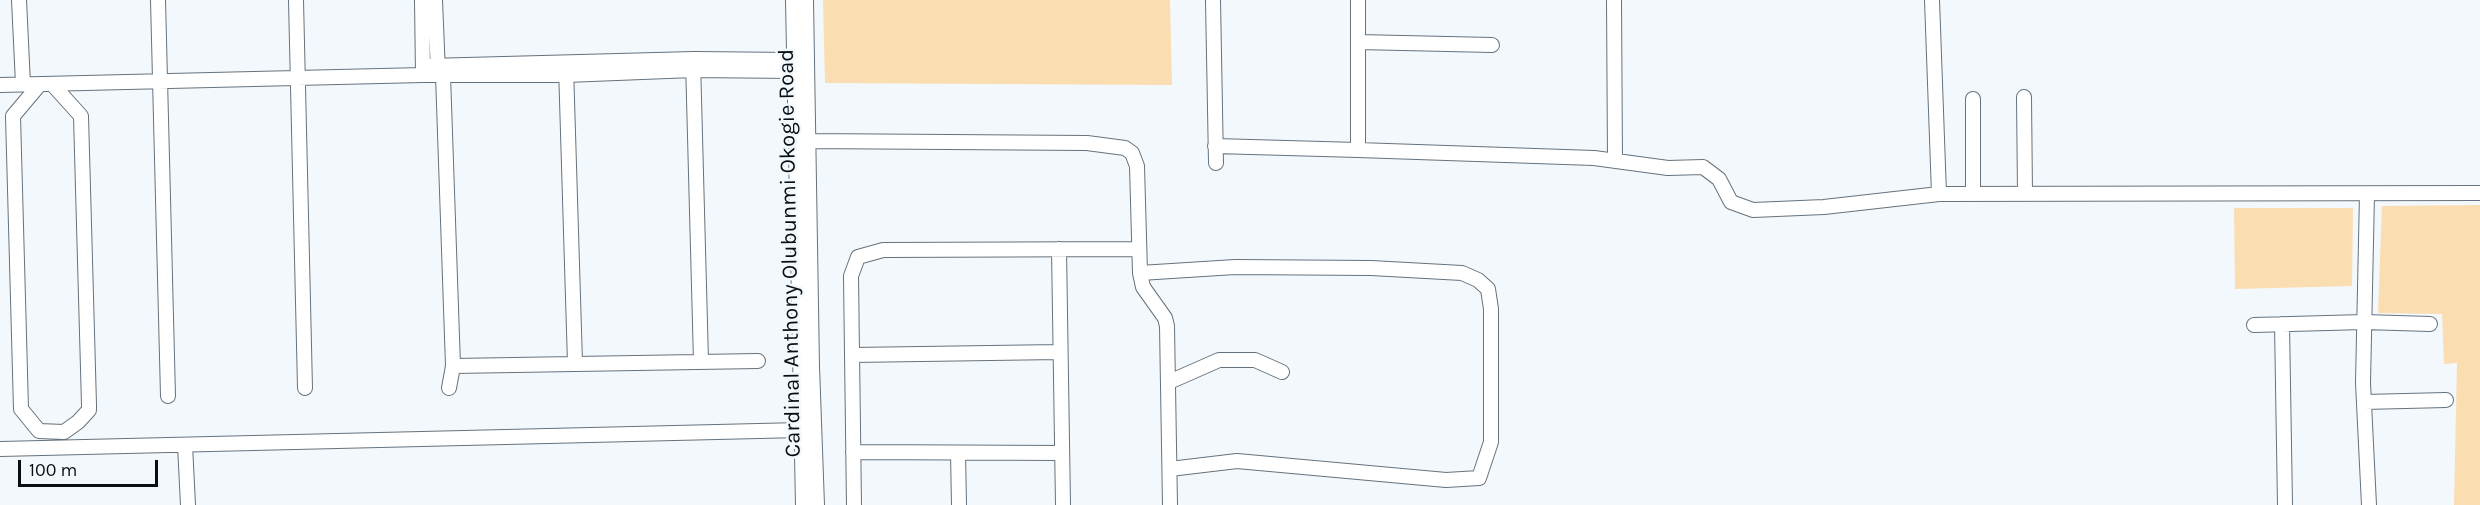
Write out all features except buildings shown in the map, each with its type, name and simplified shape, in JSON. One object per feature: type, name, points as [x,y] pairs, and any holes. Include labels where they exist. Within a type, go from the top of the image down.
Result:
[{"type":"street","points":[[19,0],[22,80]]},
{"type":"street","points":[[158,0],[168,396]]},
{"type":"street","points":[[297,0],[305,388]]},
{"type":"street","points":[[422,0],[423,71]]},
{"type":"street","points":[[435,0],[453,366],[449,388]]},
{"type":"street","name":"Cardinal Anthony Olubunmi Okogie Road","points":[[793,0],[803,505]]},
{"type":"street","name":"Cardinal Anthony Olubunmi Okogie Road","points":[[806,0],[812,366],[817,505]]},
{"type":"street","points":[[1213,0],[1216,163]]},
{"type":"street","points":[[1358,0],[1358,150]]},
{"type":"street","points":[[1614,0],[1615,160]]},
{"type":"street","points":[[1932,0],[1939,194]]},
{"type":"street","points":[[1358,42],[1492,45]]},
{"type":"street","points":[[0,85],[22,80],[440,72],[693,64],[794,66]]},
{"type":"street","points":[[693,64],[701,361]]},
{"type":"street","points":[[566,68],[575,363]]},
{"type":"street","points":[[0,77],[46,84],[161,77]]},
{"type":"street","points":[[46,84],[81,116],[89,405],[88,412],[64,432],[39,431],[21,409],[13,116],[46,84]]},
{"type":"street","points":[[2024,98],[2025,194]]},
{"type":"street","points":[[1973,99],[1973,194]]},
{"type":"street","points":[[808,141],[1087,143],[1125,147],[1132,153],[1137,166],[1140,273],[1143,287],[1167,326],[1170,505]]},
{"type":"street","points":[[1215,146],[1615,160],[1668,168],[1703,167],[1719,179],[1731,202],[1753,210],[1824,207],[1939,194],[2480,193]]},
{"type":"street","points":[[2367,194],[2364,402],[2369,505]]},
{"type":"street","points":[[1059,249],[1063,505]]},
{"type":"street","points":[[854,505],[851,276],[858,257],[883,250],[1138,249]]},
{"type":"street","points":[[1140,273],[1235,267],[1371,268],[1462,273],[1478,280],[1488,289],[1491,309],[1491,442],[1479,478],[1446,480],[1237,460],[1170,469]]},
{"type":"street","points":[[2254,325],[2364,322],[2430,324]]},
{"type":"street","points":[[2282,324],[2285,505]]},
{"type":"street","points":[[852,355],[1059,352]]},
{"type":"street","points":[[1169,382],[1218,360],[1255,360],[1282,372]]},
{"type":"street","points":[[453,366],[758,361]]},
{"type":"street","points":[[2364,402],[2446,399]]},
{"type":"street","points":[[0,449],[801,430]]},
{"type":"street","points":[[185,445],[188,505]]},
{"type":"street","points":[[853,452],[1062,453]]},
{"type":"street","points":[[958,453],[959,505]]},
{"type":"shaded area","points":[[823,0],[1170,0],[1172,85],[825,83]]},
{"type":"shaded area","points":[[2480,205],[2480,505],[2454,505],[2457,363],[2444,364],[2442,314],[2378,313],[2382,206]]},
{"type":"shaded area","points":[[2234,208],[2353,208],[2352,286],[2235,289]]}]
